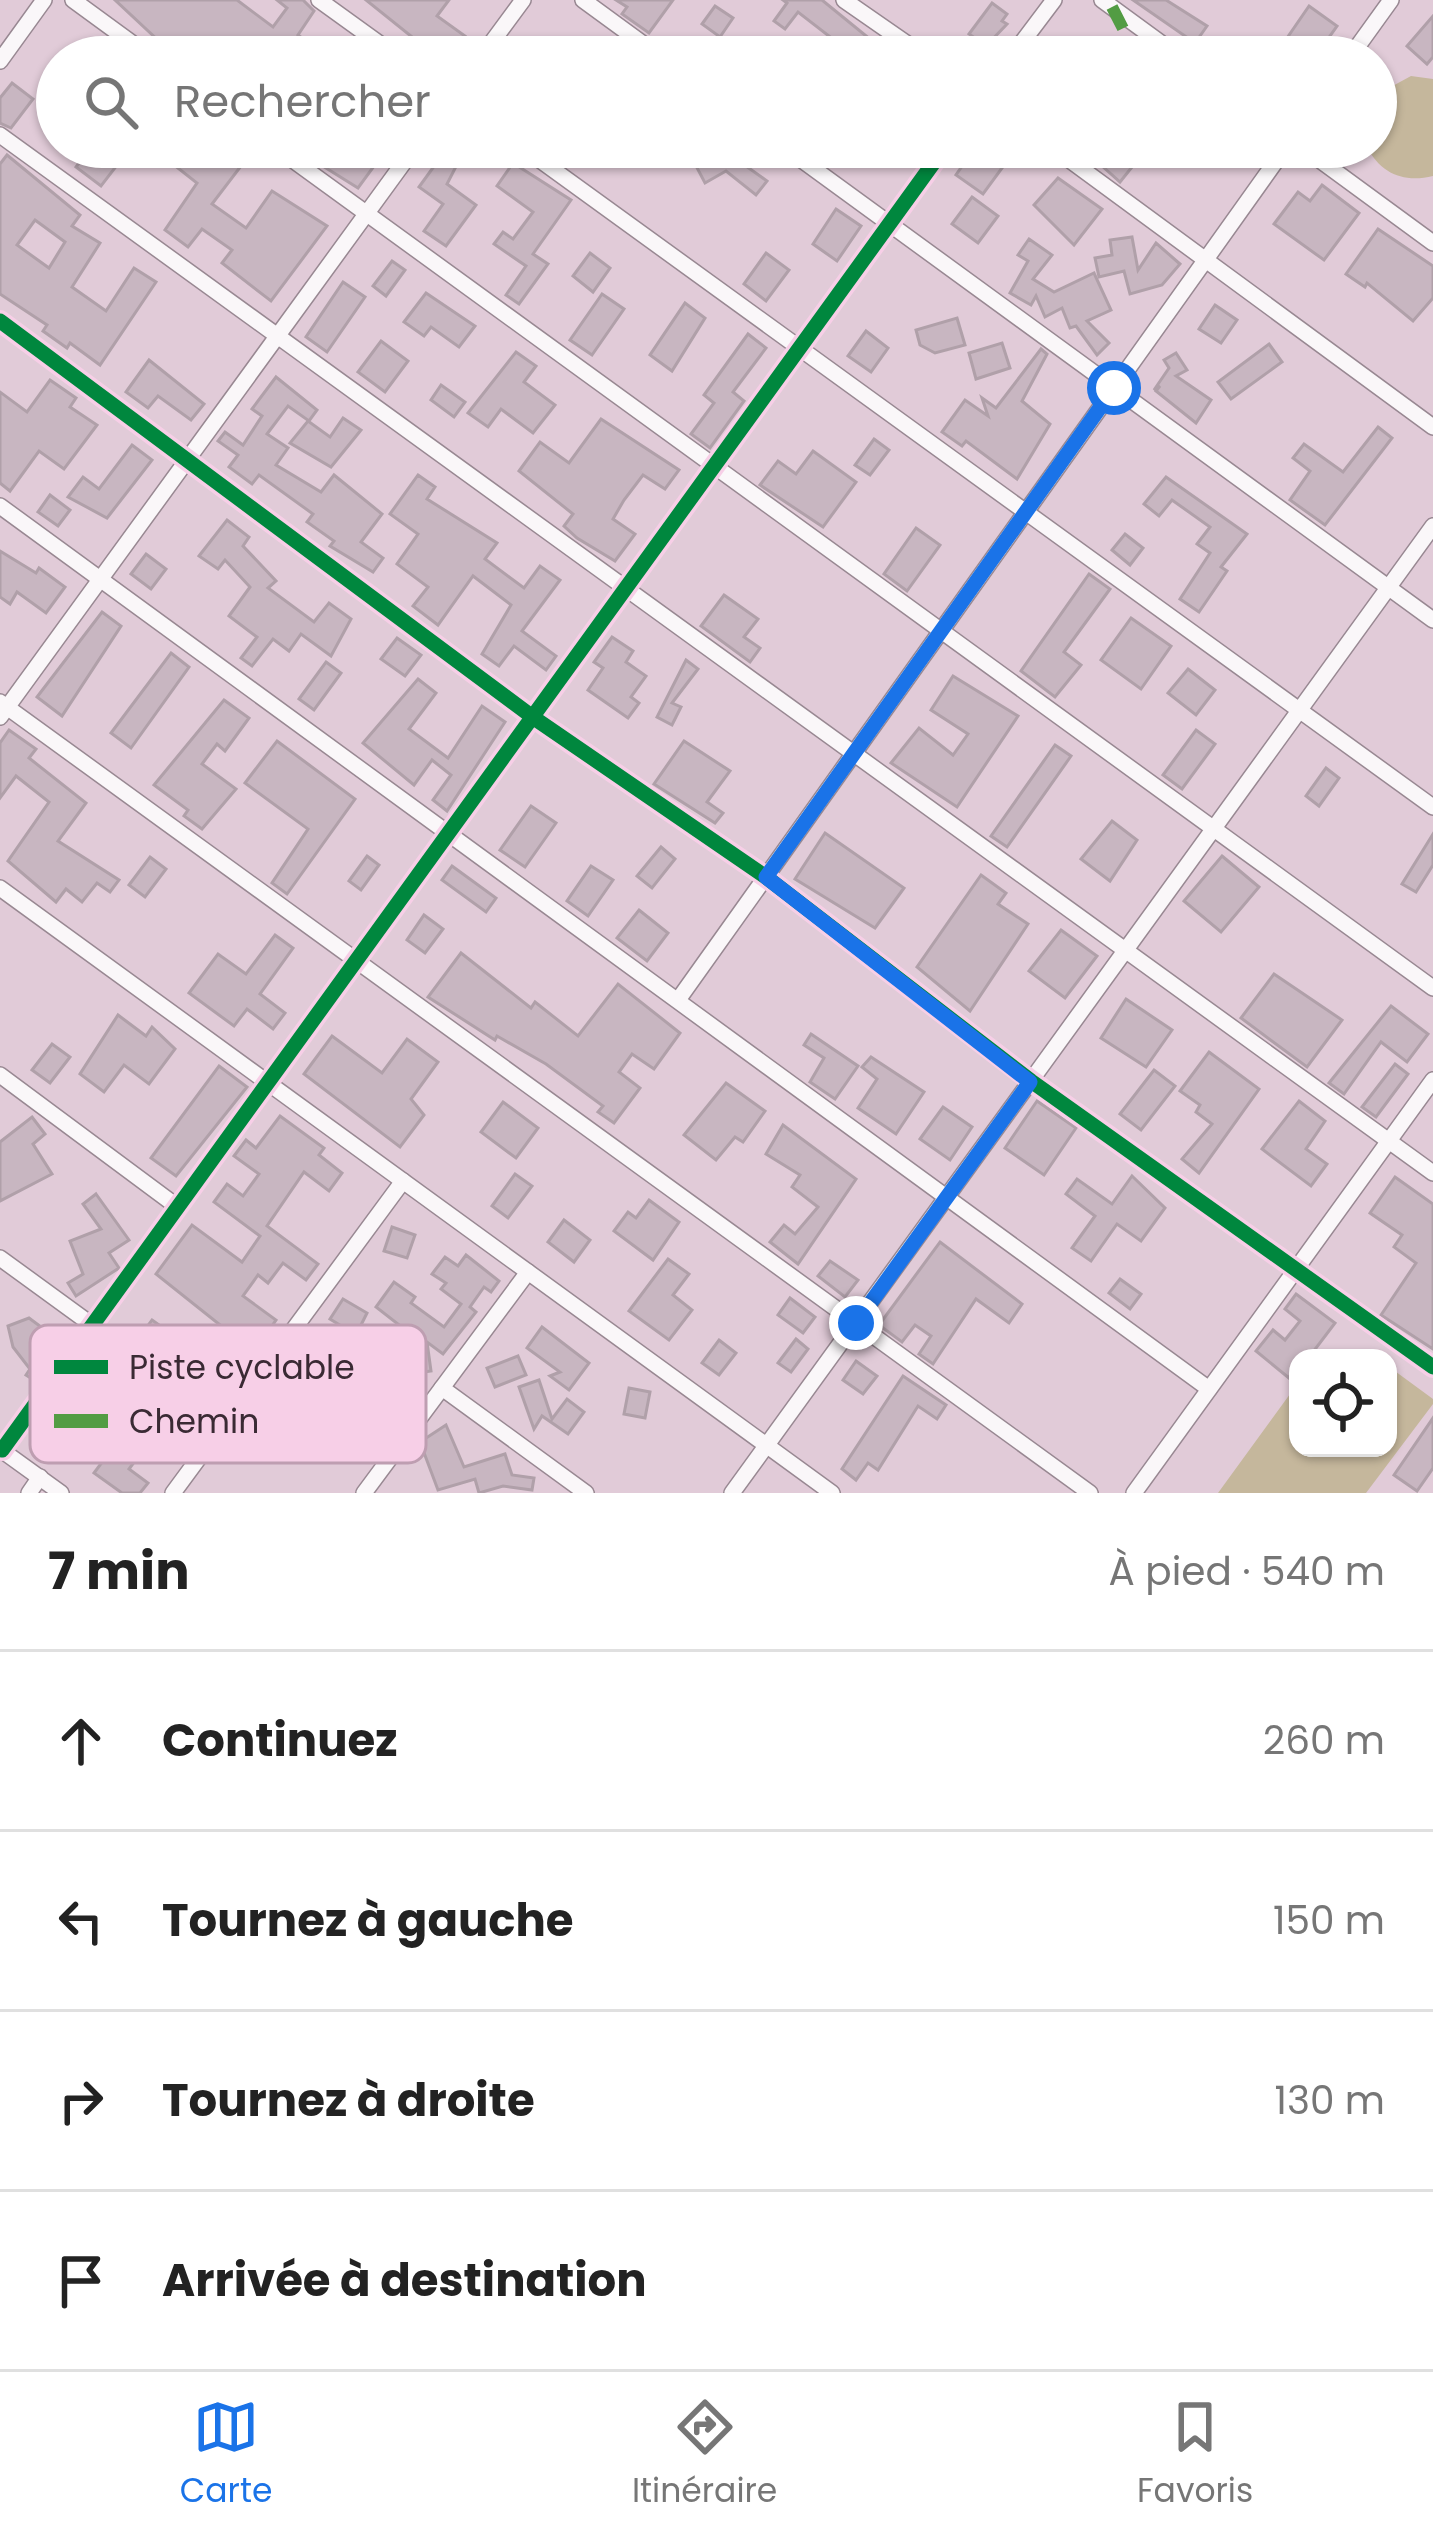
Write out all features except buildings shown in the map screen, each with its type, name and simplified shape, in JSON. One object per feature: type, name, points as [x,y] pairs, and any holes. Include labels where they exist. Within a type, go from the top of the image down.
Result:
[{"type":"street","points":[[0,61],[44,0]]},
{"type":"street","points":[[74,0],[123,36]]},
{"type":"street","points":[[319,0],[369,36]]},
{"type":"street","points":[[496,36],[523,0]]},
{"type":"street","points":[[583,0],[632,36]]},
{"type":"street","points":[[844,0],[896,36]]},
{"type":"street","points":[[1027,36],[1054,0]]},
{"type":"street","points":[[1102,0],[1151,36]]},
{"type":"street","points":[[1365,36],[1391,0]]},
{"type":"street","points":[[0,135],[36,161]]},
{"type":"street","points":[[46,168],[1433,1173]]},
{"type":"street","points":[[305,168],[1433,988]]},
{"type":"street","points":[[399,168],[101,582],[2,709],[1090,1493]]},
{"type":"street","points":[[551,168],[1433,807]]},
{"type":"street","points":[[813,168],[1433,620]]},
{"type":"street","points":[[0,1258],[92,1325],[451,836],[930,168]]},
{"type":"street","points":[[1081,168],[1433,427]]},
{"type":"street","points":[[678,1000],[1271,168]]},
{"type":"street","points":[[1331,168],[1433,243]]},
{"type":"street","points":[[0,321],[534,718],[766,877],[1030,1082],[1433,1367]]},
{"type":"street","points":[[0,506],[1209,1389]]},
{"type":"street","points":[[732,1493],[1433,526]]},
{"type":"street","points":[[0,888],[832,1493]]},
{"type":"street","points":[[0,1075],[179,1208]]},
{"type":"street","points":[[1134,1493],[1433,1079]]},
{"type":"street","points":[[297,1325],[404,1181]]},
{"type":"street","points":[[426,1410],[529,1272]]},
{"type":"street","points":[[442,1388],[586,1493]]},
{"type":"street","points":[[30,1409],[1,1449],[61,1493]]},
{"type":"street","points":[[173,1493],[195,1463]]},
{"type":"street","points":[[364,1493],[386,1463]]},
{"type":"street","points":[[29,1493],[40,1478]]},
{"type":"shaded area","points":[[1411,76],[1433,79],[1433,176],[1403,177],[1384,168],[1397,168],[1397,84]]},
{"type":"shaded area","points":[[1397,1373],[1433,1399],[1397,1452]]},
{"type":"shaded area","points":[[1289,1395],[1289,1457],[1393,1457],[1366,1493],[1218,1493]]},
{"type":"marked path","points":[[1112,7],[1127,36]]},
{"type":"cycle path","points":[[92,1325],[930,168]]},
{"type":"cycle path","points":[[0,321],[534,718],[766,877],[1031,1081],[1433,1367]]},
{"type":"cycle path","points":[[2,1450],[30,1411]]},
{"type":"route","points":[[856,1323],[1030,1082],[766,877],[1114,388]]}]
